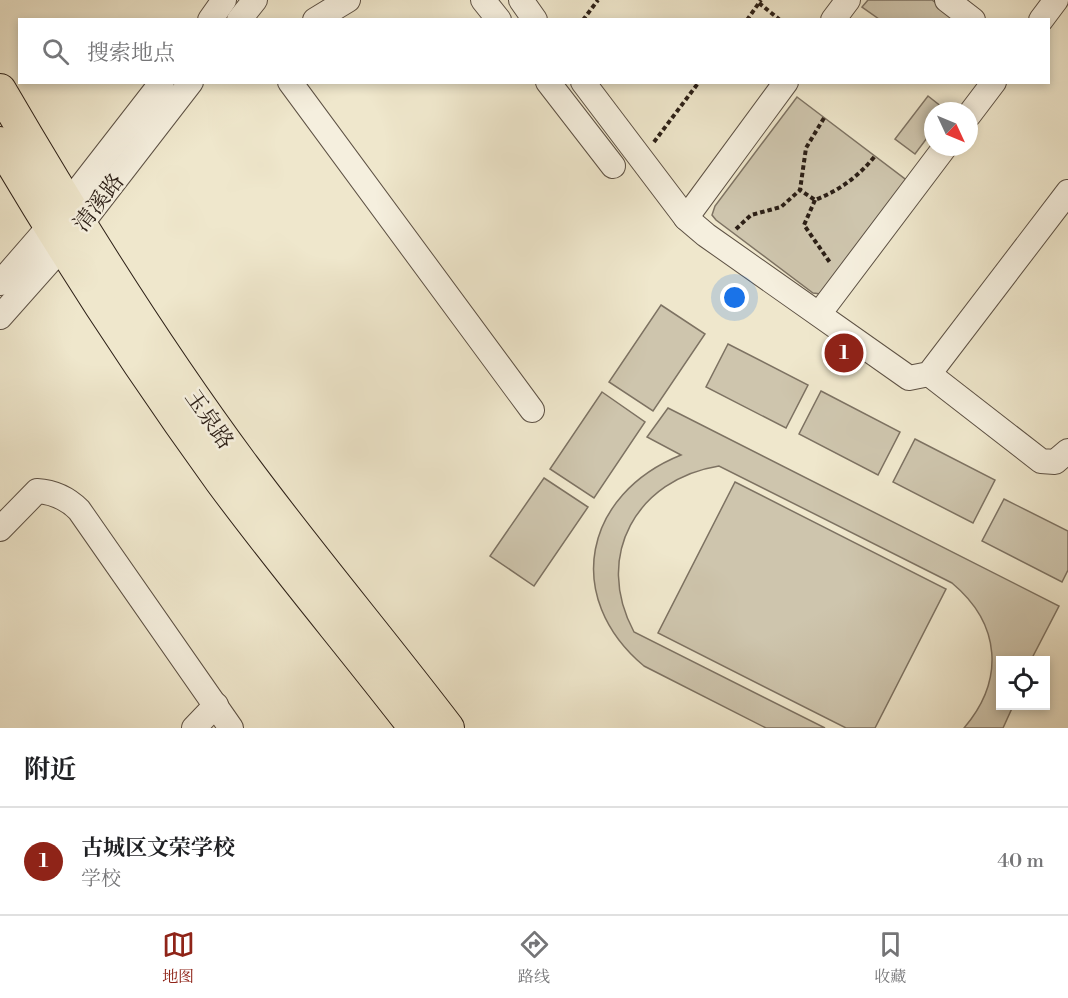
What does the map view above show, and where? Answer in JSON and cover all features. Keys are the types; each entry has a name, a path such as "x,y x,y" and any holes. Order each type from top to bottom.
{"main road":[{"name":"玉泉路","path":"0,90 65,225 157,390 222,482 415,728"},
{"name":"玉泉路","path":"0,143 65,225 244,466 448,728"}],"street":[{"path":"211,18 224,0"},
{"path":"242,18 255,0"},
{"path":"318,18 348,0"},
{"path":"483,0 497,18"},
{"path":"521,0 534,18"},
{"path":"834,18 848,0"},
{"path":"947,0 970,18"},
{"path":"1042,18 1056,0"},
{"name":"清溪路","path":"0,317 161,84"},
{"name":"清溪路","path":"0,283 65,225 189,84"},
{"path":"291,84 532,410"},
{"path":"550,84 614,166"},
{"path":"584,84 686,218 909,378 929,374 1068,192"},
{"path":"686,218 785,84"},
{"path":"978,103 992,84"},
{"path":"819,314 938,156"},
{"path":"929,374 1041,461 1055,462 1068,451"},
{"path":"0,530 37,491 49,492 71,502 79,510 231,728"},
{"path":"194,728 216,705"}],"path":[{"path":"584,18 598,0"},
{"path":"748,18 760,2 778,18"},
{"path":"640,160 697,84"},
{"path":"722,246 751,215 781,207 800,190 806,148 824,118"},
{"path":"846,277 828,262 804,225 815,200 851,181 875,156"},
{"path":"800,190 815,200"}],"shaded area":[{"path":"868,0 932,0 957,18 878,18 862,7"},
{"path":"928,96 936,102 924,102 924,142 915,154 895,139"},
{"path":"797,97 909,182 821,294 813,293 712,215 715,206"},
{"path":"661,305 705,334 653,411 609,382"},
{"path":"728,344 808,385 786,428 706,387"},
{"path":"821,391 900,432 878,475 799,434"},
{"path":"602,392 645,422 594,498 550,469"},
{"path":"668,408 1059,606 1033,656 996,656 996,710 1011,710 1003,728 964,728 977,710 986,691 991,672 992,653 988,634 980,616 968,599 952,583 719,466 690,474 665,487 645,504 630,525 621,550 618,576 623,604 634,632 825,728 766,728 644,666 618,639 602,609 594,579 595,549 605,521 623,495 648,472 681,455 647,437"},
{"path":"915,439 995,480 973,523 893,482"},
{"path":"544,478 588,507 534,586 490,556"},
{"path":"735,482 946,589 875,728 846,728 658,633"},
{"path":"1004,499 1068,531 1068,570 1062,582 982,541"}],"place":[{"name":"古城区文荣学校","path":"844,353"}]}
